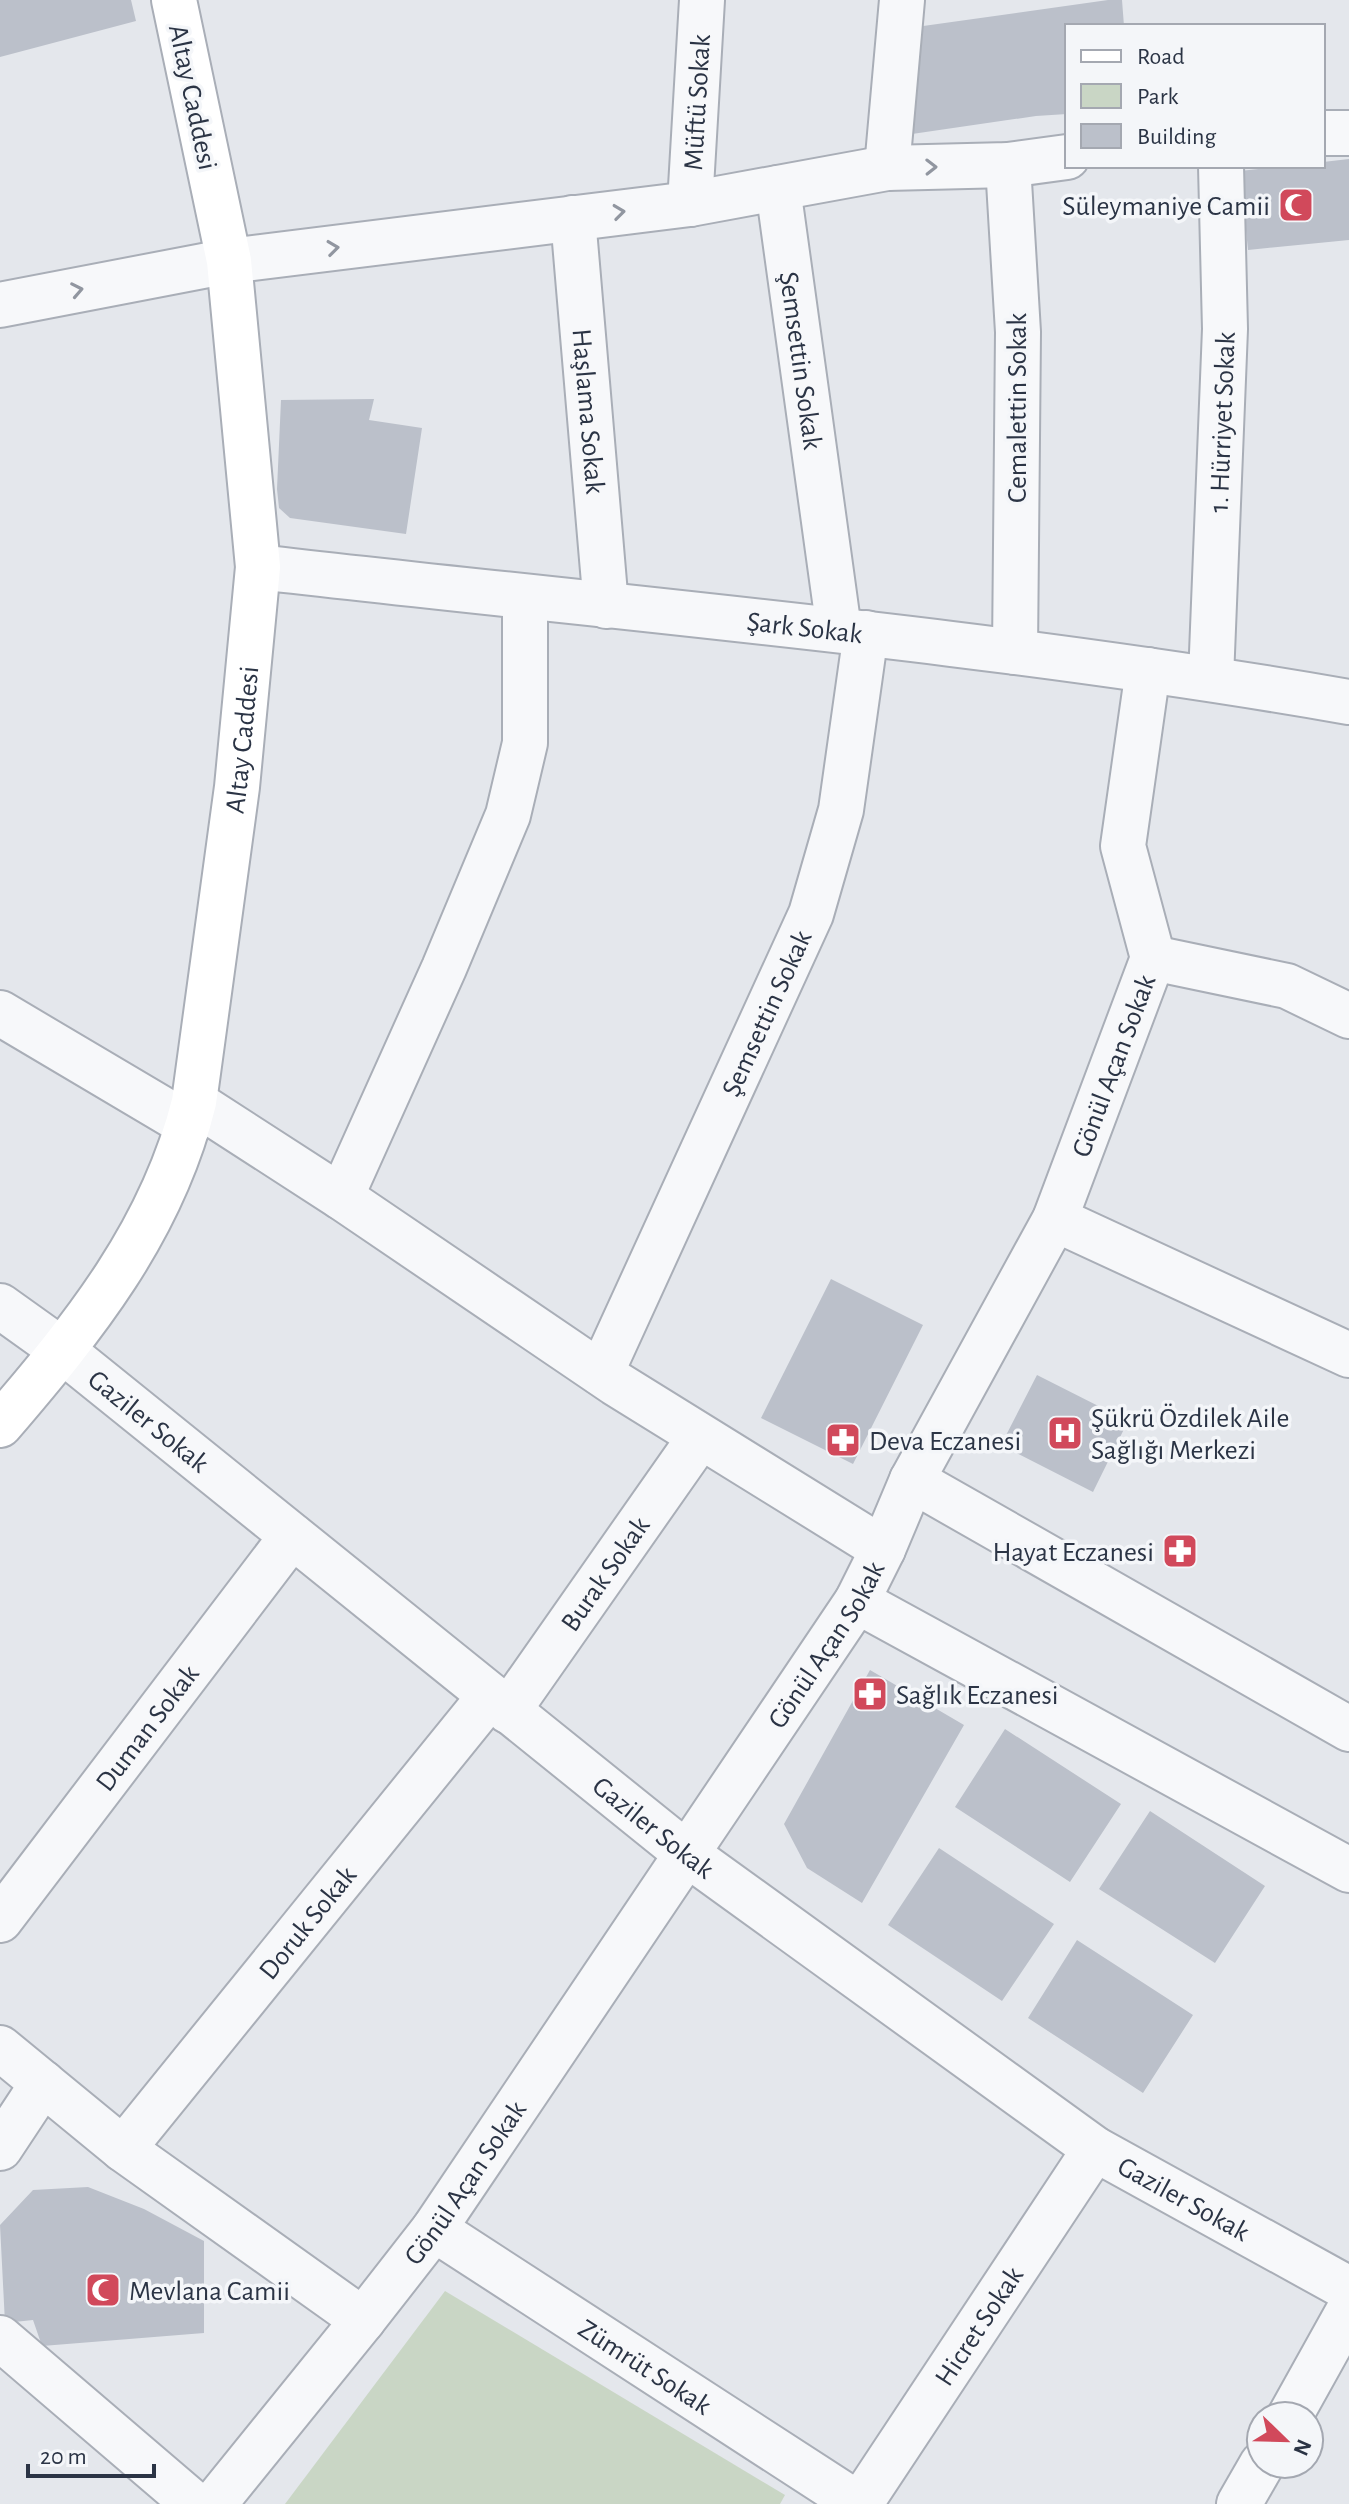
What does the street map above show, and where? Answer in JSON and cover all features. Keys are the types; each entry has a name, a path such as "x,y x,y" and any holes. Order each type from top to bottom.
{"main road":[{"name":"Altay Caddesi","path":"0,1425 63,1351 119,1274 159,1200 192,1114 237,787 258,567 229,261 174,0"}],"street":[{"name":"Müftü Sokak","path":"690,204 702,0"},
{"path":"887,168 902,0"},
{"path":"1325,133 1349,133"},
{"path":"0,305 229,261 690,204 887,168 1008,165 1065,157"},
{"name":"Cemalettin Sokak","path":"1008,165 1018,332 1015,652"},
{"name":"1. Hürriyet Sokak","path":"1211,678 1225,329 1221,168"},
{"name":"Şemsettin Sokak","path":"601,1373 811,914 841,810 852,631 778,188"},
{"name":"Haşlama Sokak","path":"573,218 606,606"},
{"name":"Şark Sokak","path":"258,567 852,631 1211,678 1349,702"},
{"path":"341,1197 444,968 508,815 525,743 525,598"},
{"name":"Gönül Açan Sokak","path":"214,2504 434,2229 857,1601 912,1480 1055,1219 1153,958 1123,846 1148,670"},
{"path":"1153,958 1287,986 1349,1016"},
{"path":"0,1013 341,1197 601,1373 883,1549"},
{"path":"1055,1219 1349,1355"},
{"name":"Gaziler Sokak","path":"0,1306 63,1351 687,1854 1095,2149 1349,2289"},
{"name":"Burak Sokak","path":"499,1704 700,1437"},
{"path":"912,1480 1349,1729"},
{"name":"Duman Sokak","path":"0,1920 292,1536"},
{"path":"857,1601 1346,1861"},
{"name":"Doruk Sokak","path":"123,2149 499,1704"},
{"path":"0,2048 123,2149 363,2320"},
{"path":"0,2148 43,2083"},
{"name":"Hicret Sokak","path":"859,2504 1095,2149"},
{"name":"Zümrüt Sokak","path":"434,2229 859,2504"},
{"path":"1299,2400 1349,2310"},
{"path":"0,2338 194,2504"},
{"path":"1239,2504 1253,2480"}],"green space":[{"path":"445,2291 785,2495 780,2504 285,2504"}],"building":[{"path":"0,0 131,0 136,21 0,57"},
{"path":"1108,0 1122,0 1124,24 1065,24 1065,114 912,134 916,27"},
{"name":"Süleymaniye Camii","path":"1349,159 1349,240 1248,250 1240,171 1325,168 1325,162"},
{"path":"374,399 369,420 422,428 406,534 290,518 279,508 277,489 281,400"},
{"path":"831,1279 923,1325 853,1464 761,1418"},
{"name":"Şükrü Özdilek Aile Sağlığı Merkezi","path":"1037,1375 1128,1421 1093,1492 1001,1445"},
{"path":"870,1670 964,1725 862,1903 807,1868 784,1824"},
{"path":"1005,1729 1121,1804 1070,1882 955,1807"},
{"path":"1150,1811 1265,1886 1215,1963 1099,1889"},
{"path":"939,1848 1054,1924 1002,2001 888,1925"},
{"path":"1077,1940 1193,2015 1143,2093 1028,2018"},
{"name":"Mevlana Camii","path":"88,2187 144,2209 204,2241 204,2333 42,2346 33,2320 5,2323 0,2225 33,2190"}],"place":[{"name":"Süleymaniye Camii","path":"1296,205"},
{"name":"Şükrü Özdilek Aile Sağlığı Merkezi","path":"1065,1433"},
{"name":"Deva Eczanesi","path":"843,1440"},
{"name":"Hayat Eczanesi","path":"1180,1551"},
{"name":"Sağlık Eczanesi","path":"870,1694"},
{"name":"Mevlana Camii","path":"103,2290"}]}
